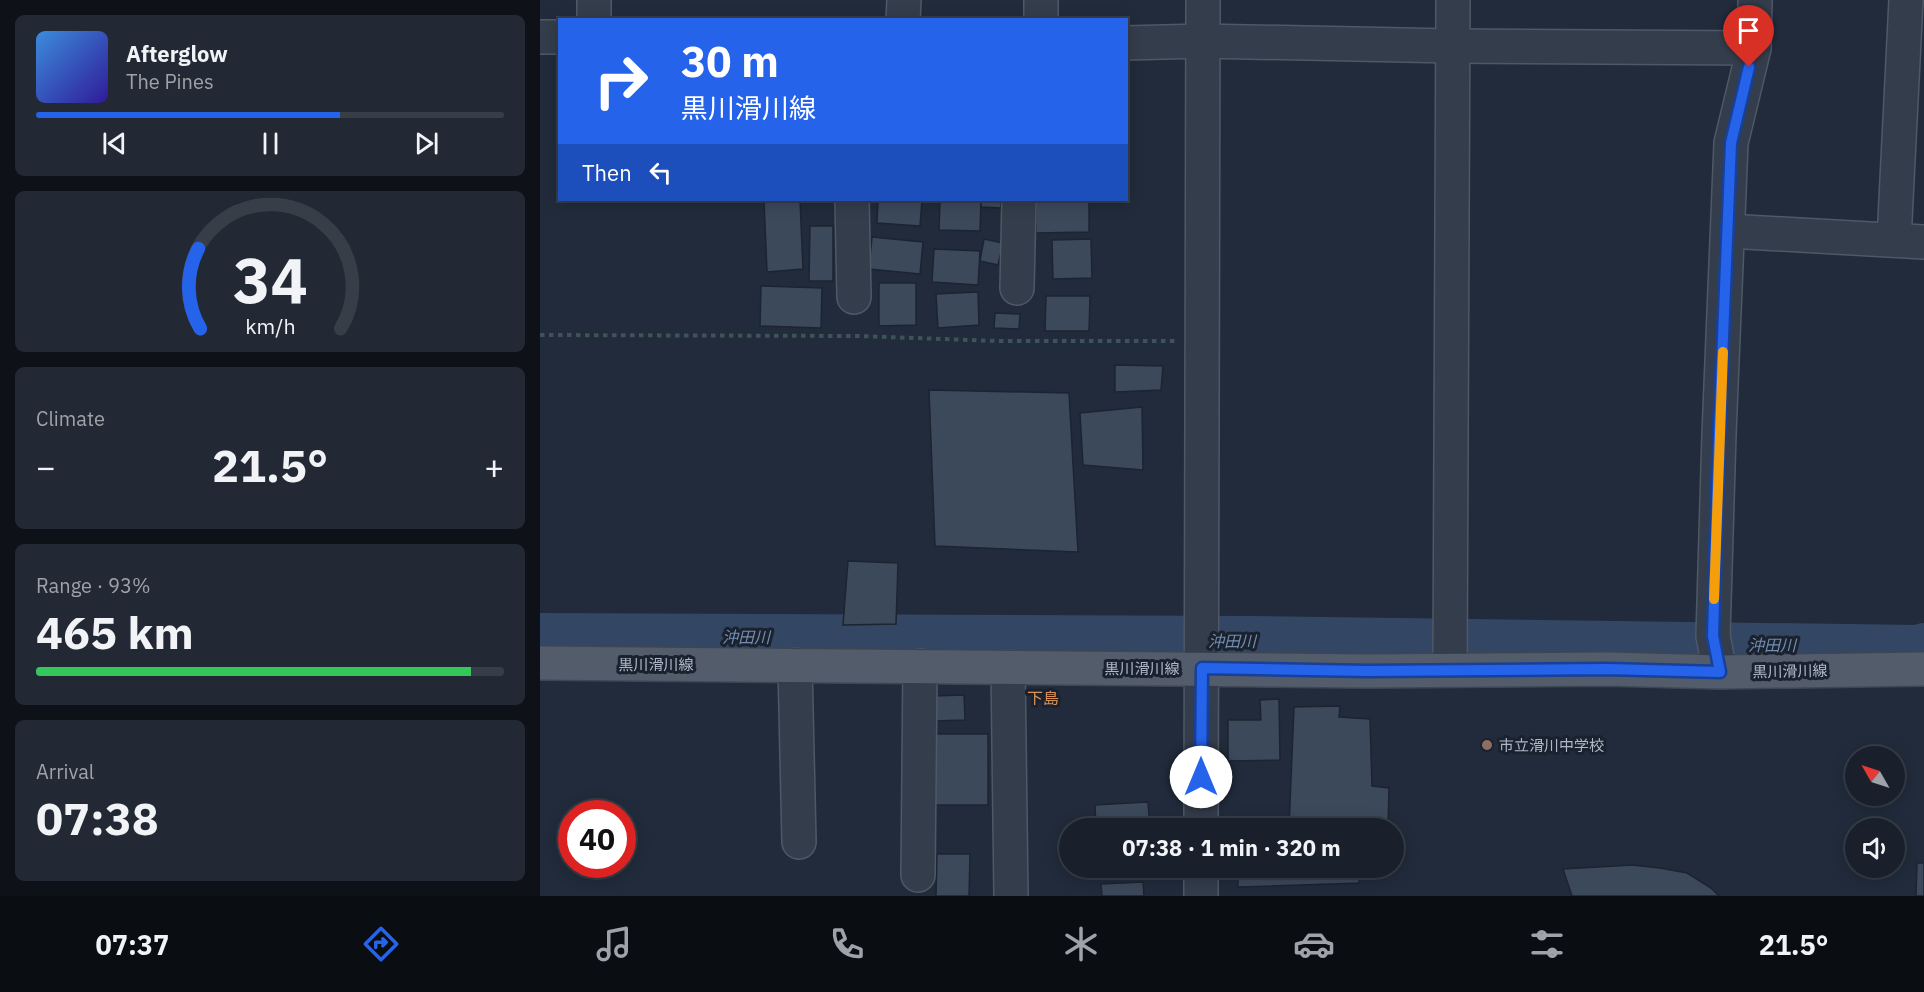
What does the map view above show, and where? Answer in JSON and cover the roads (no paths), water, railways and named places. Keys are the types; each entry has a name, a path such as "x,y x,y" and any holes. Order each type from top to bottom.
{"main road":[{"name":"黒川滑川線","path":"540,663 1450,670 1607,669 1720,672 1924,669"}],"street":[{"path":"594,0 594,18"},
{"path":"903,18 904,0"},
{"path":"1041,0 1041,18"},
{"path":"1201,818 1203,0"},
{"path":"1450,670 1453,0"},
{"path":"1720,672 1713,636 1731,143 1754,48 1755,0"},
{"path":"1728,231 1909,241 1906,0"},
{"path":"540,37 558,37"},
{"path":"1128,43 1202,41 1452,46 1754,48"},
{"path":"852,201 854,297"},
{"path":"1017,288 1019,201"},
{"path":"795,665 799,842"},
{"path":"918,875 920,666"},
{"path":"1008,667 1011,896"},
{"path":"1201,878 1201,896"}],"waterway":[{"name":"沖田川","path":"540,636 1250,639 1918,648 1924,646"}],"place":[{"name":"市立滑川中学校","path":"1487,745"}],"district":[{"name":"下島","path":"1043,698"}]}
